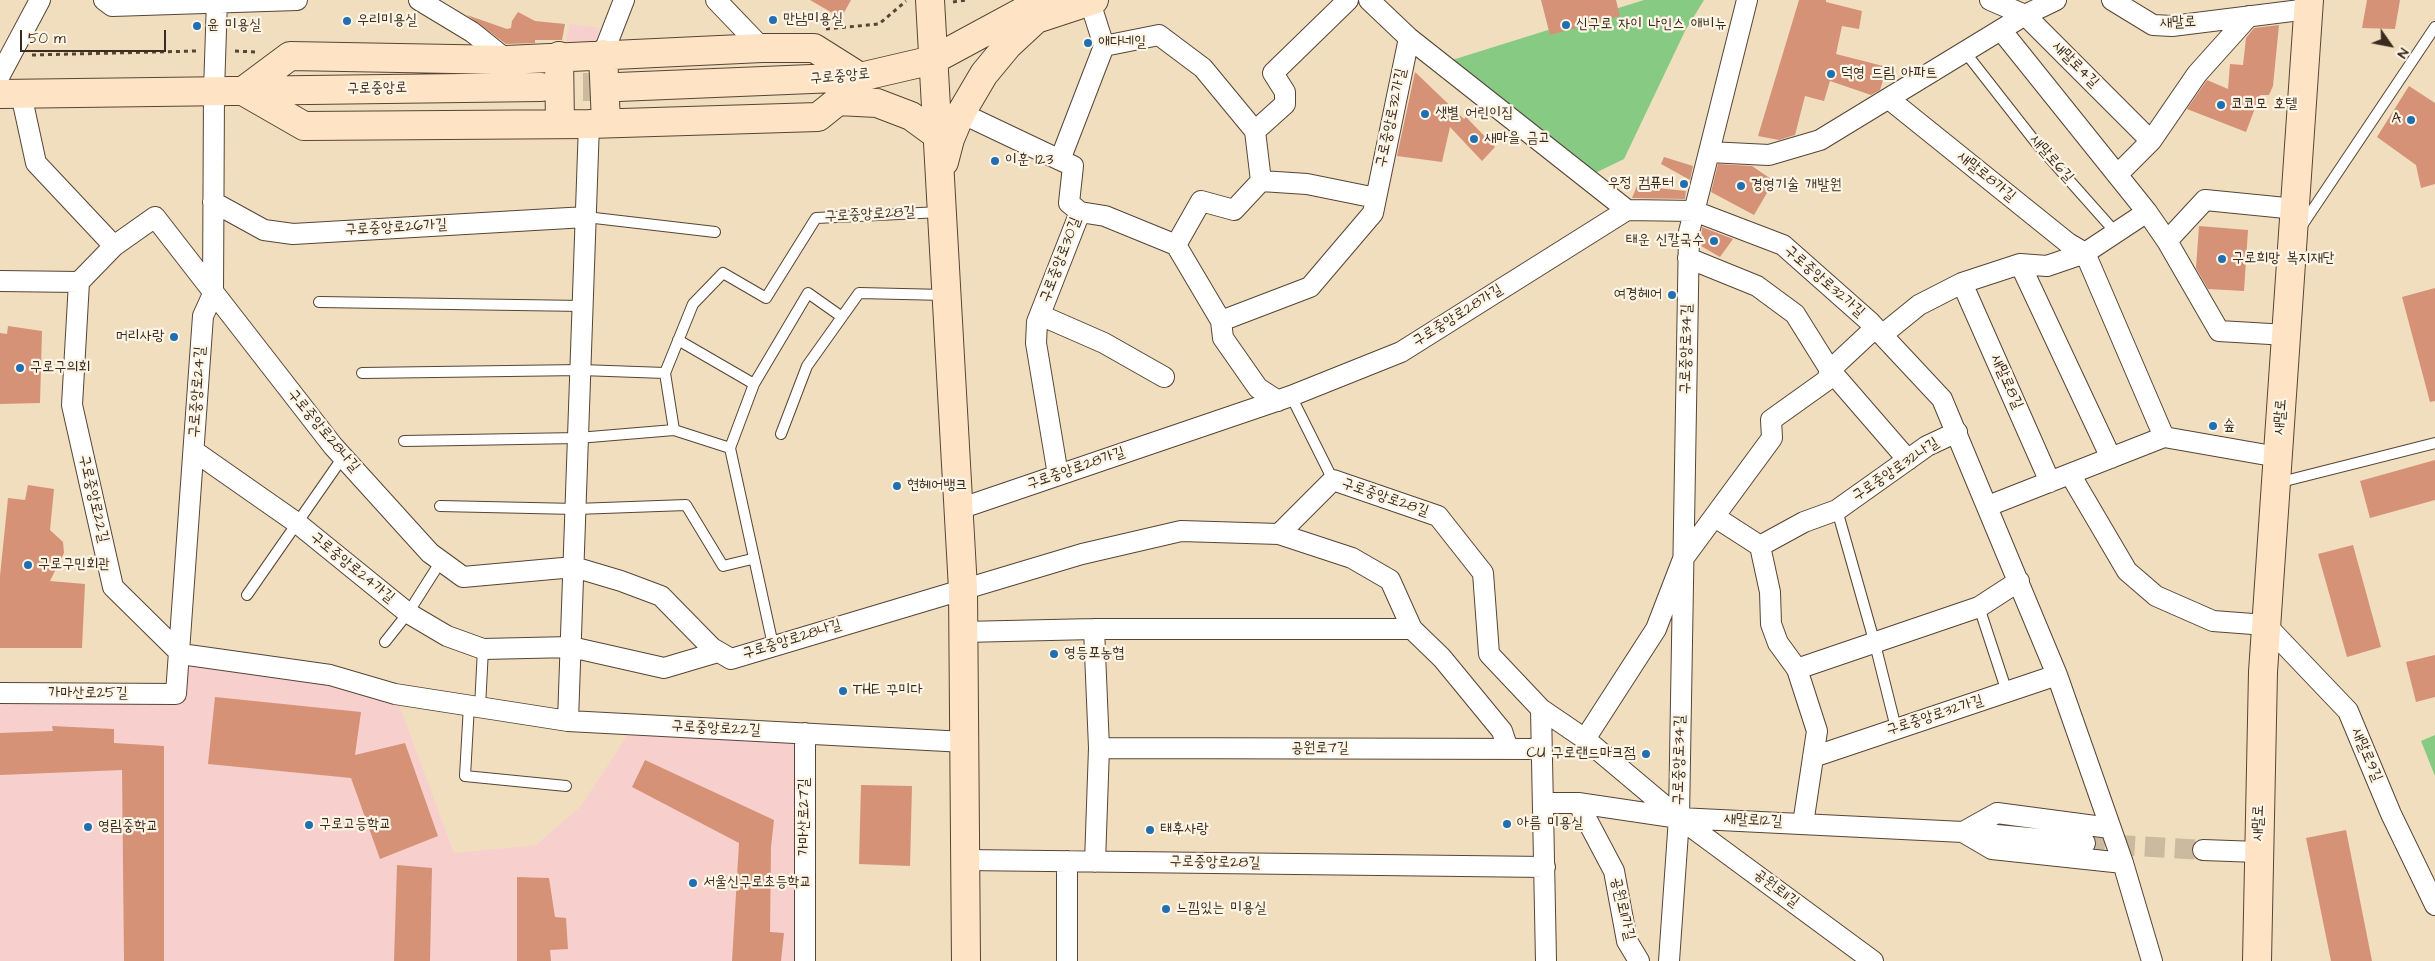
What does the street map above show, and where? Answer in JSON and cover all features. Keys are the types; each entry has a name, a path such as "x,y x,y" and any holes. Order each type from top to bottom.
{"street":[{"path":"0,75 40,0"},
{"path":"104,0 112,6 217,1 297,0"},
{"path":"419,0 472,32 506,60"},
{"path":"568,720 586,217 603,54 624,0"},
{"path":"716,0 762,48"},
{"path":"930,0 963,590 966,961"},
{"path":"981,35 1012,0"},
{"path":"1254,132 1285,104 1284,92 1273,73 1348,0"},
{"path":"1369,0 1409,38 1627,210"},
{"name":"구로중앙로34길","path":"1669,961 1679,818 1689,232 1747,0"},
{"name":"새말로4길","path":"1990,0 2026,15 2152,141"},
{"path":"1709,152 1769,155 1820,140 2026,15 2056,0"},
{"name":"새말로","path":"2112,0 2153,24 2172,26 2250,16 2308,4 2296,209 2266,625 2258,852 2257,961"},
{"path":"214,91 217,1"},
{"path":"961,113 1060,160 1104,46 1092,1 1040,10 981,35"},
{"path":"940,175 950,139 961,113 984,74 1040,10"},
{"path":"2117,175 2152,141 2197,74 2250,16"},
{"path":"2001,30 2147,212 2167,241 2219,331 2287,335"},
{"name":"구로중앙로","path":"618,87 860,78 933,60 981,35"},
{"path":"1104,46 1159,35 1203,68 1254,132 1261,181"},
{"name":"구로중앙로32가길","path":"1221,321 1310,287 1372,213 1409,38"},
{"path":"762,48 814,48 860,78 838,101 818,117 597,124 304,126 243,91 290,56 506,60 559,56 762,48"},
{"path":"559,56 560,124"},
{"name":"구로중앙로","path":"10,94 541,87"},
{"name":"구로중앙로24길","path":"176,694 181,654 203,316 213,294 214,91"},
{"path":"10,94 36,163 114,246"},
{"name":"새말로8가길","path":"1888,99 2068,243 2085,253"},
{"path":"838,101 877,103 912,116 938,135"},
{"name":"구로중앙로30길","path":"1058,475 1036,343 1037,322 1080,212 1069,203 1073,166 1060,160"},
{"path":"1261,181 1306,184 1376,198"},
{"path":"1176,245 1201,201 1234,210 1261,181"},
{"path":"2167,241 2205,200 2296,209"},
{"name":"구로중앙로26가길","path":"213,202 264,230 293,234 586,217"},
{"name":"구로중앙로32가길","path":"1627,210 1694,212 1783,245 1879,332 1942,399 1988,506 2056,675 2122,863 2152,961"},
{"name":"구로중앙로28가길","path":"958,509 1285,399 1401,352 1627,210"},
{"path":"1080,212 1105,216 1176,245 1221,321 1223,338 1258,388 1285,399"},
{"path":"1879,332 1919,306 1962,283 2020,264 2047,266 2085,253 2117,234 2147,212"},
{"path":"0,281 79,282 114,246 155,217 213,294"},
{"path":"2085,253 2164,437"},
{"path":"1688,258 1757,286 1795,314 1830,370 1908,460"},
{"path":"2020,264 2111,458"},
{"name":"구로중앙로22길","path":"79,282 72,405 113,587 181,654 330,674 395,694 568,720 964,742"},
{"name":"새말로8길","path":"1962,283 2050,482"},
{"name":"구로중앙로28나길","path":"213,294 342,457 430,553 463,577 574,567 621,581 661,596 712,648 731,659 963,590"},
{"name":"구로중앙로30길","path":"1040,315 1104,343 1164,377"},
{"name":"구로중앙로34길","path":"1585,739 1656,629 1683,560 1772,438 1771,420 1827,380 1830,370 1879,332"},
{"name":"구로중앙로32나길","path":"1760,546 1804,522 1836,510 1927,446 1957,432"},
{"path":"1988,506 2164,437 2277,470"},
{"name":"구로중앙로24가길","path":"194,451 297,522 408,613 447,636 484,649 571,648"},
{"path":"2070,474 2127,571 2156,596 2213,621 2266,625"},
{"name":"구로중앙로28길","path":"1279,534 1333,480 1438,516 1483,573 1489,654 1541,709 1585,739 1679,818"},
{"path":"1716,517 1760,546 1770,592 1772,624 1778,643 1797,669 1817,731 1803,824"},
{"path":"963,590 1082,554 1181,531 1279,534 1352,558 1390,580 1412,629 1442,658 1502,730 1508,749"},
{"path":"1797,669 1979,607 2018,581"},
{"name":"새말로9길","path":"2266,625 2348,711 2391,814 2435,906"},
{"path":"964,632 1412,629"},
{"path":"1094,630 1099,748 1095,862"},
{"path":"571,648 664,668 718,652"},
{"name":"구로중앙로32가길","path":"1813,756 2056,675"},
{"name":"가마산로25길","path":"0,694 176,694"},
{"path":"1541,709 1546,961"},
{"name":"가마산로27길","path":"805,733 806,961"},
{"name":"공원로7길","path":"1099,748 1542,749"},
{"name":"새말로12길","path":"1544,802 1578,803 1679,818 1963,832 2085,843"},
{"name":"공원로11가길","path":"1578,803 1614,871 1627,941 1639,961"},
{"path":"1963,832 1997,813 2110,828"},
{"name":"공원로11길","path":"1679,818 1873,961"},
{"name":"새말로12길","path":"1963,832 1992,849 2122,863"},
{"path":"2203,850 2258,852"},
{"name":"구로중앙로28길","path":"965,860 1545,867"},
{"path":"1068,861 1068,961"}],"lane":[{"path":"2294,238 2435,27"},
{"name":"새말로6길","path":"1965,52 2037,144 2117,234"},
{"name":"구로중앙로28길","path":"664,373 693,304 723,273 766,298 816,218 941,212"},
{"name":"구로중앙로26가길","path":"586,217 715,232"},
{"path":"773,645 752,559 730,448 754,384 808,293 842,317"},
{"path":"781,434 807,366 858,293 946,295"},
{"path":"319,302 583,306"},
{"path":"678,340 754,384"},
{"path":"362,372 580,370 664,373 674,430"},
{"path":"1285,399 1333,480"},
{"path":"404,441 578,438 674,430 730,448"},
{"path":"2277,470 2435,443"},
{"name":"구로중앙로24가길","path":"247,595 342,457"},
{"path":"440,506 576,509 686,504 723,566 752,559"},
{"name":"구로중앙로32나길","path":"1836,510 1875,644 1896,728"},
{"path":"408,613 441,561"},
{"path":"1979,607 2007,692"},
{"name":"구로중앙로24가길","path":"385,642 408,613"},
{"path":"484,649 465,776 566,786"}],"shaded area":[{"path":"570,24 599,28 595,44 564,49"},
{"path":"181,654 395,694 454,853 536,845 581,806 635,724 805,733 805,961 0,961 0,693 176,694"}],"green space":[{"path":"1644,0 1704,0 1685,31 1624,159 1593,174 1449,61"},
{"path":"2435,735 2435,776 2421,741"}],"building":[{"path":"810,0 851,0 841,18"},
{"name":"신구로 자이 나인스 애비뉴","path":"1541,0 1616,0 1620,16 1550,35"},
{"name":"덕영 드림 아파트","path":"1799,0 1826,0 1826,2 1862,11 1859,29 1842,26 1836,54 1887,67 1880,90 1871,95 1830,81 1824,101 1805,96 1795,135 1779,140 1758,136"},
{"path":"2367,0 2400,0 2395,29 2362,28"},
{"path":"518,12 535,21 565,24 562,40 535,40 535,43 506,44 467,15 507,29 511,28 512,21"},
{"path":"2279,25 2273,86 2269,95 2260,95 2246,132 2187,109 2207,80 2228,89 2230,64 2243,65 2246,38 2254,28"},
{"name":"샛별 어린이집","path":"1415,72 1464,119 1466,117 1495,147 1482,161 1450,127 1442,162 1397,156"},
{"name":"A","path":"2409,86 2435,103 2435,184 2421,188 2416,165 2377,137"},
{"path":"1664,157 1693,166 1690,180 1661,164"},
{"name":"경영기술 개발원","path":"1718,164 1752,166 1774,181 1754,215 1711,192"},
{"path":"1637,186 1686,191 1685,199 1632,198"},
{"name":"구로희망 복지재단","path":"2199,226 2248,230 2244,291 2208,289 2196,268"},
{"name":"태운 신칼국수","path":"1702,227 1733,239 1720,257 1701,246"},
{"path":"2435,288 2435,401 2430,402 2402,297"},
{"name":"구로구의회","path":"8,326 42,331 40,403 0,404 0,333 7,334"},
{"path":"2435,460 2435,500 2370,518 2360,481"},
{"name":"구로구민회관","path":"28,485 54,489 50,530 63,542 64,553 50,581 85,584 82,648 0,648 0,576 8,498 25,500"},
{"path":"2353,545 2381,647 2347,657 2318,554"},
{"path":"2435,655 2435,697 2416,702 2406,662"},
{"path":"215,697 361,712 355,755 405,743 438,836 380,859 351,778 208,764"},
{"path":"52,726 114,729 114,743 164,746 164,961 124,961 122,770 0,775 0,733 53,731"},
{"path":"645,760 774,820 771,847 770,932 784,933 781,961 732,961 739,843 632,787"},
{"path":"861,785 912,786 910,866 859,864"},
{"path":"2346,830 2372,961 2331,961 2306,838"},
{"path":"397,865 432,868 430,961 394,961"},
{"path":"517,877 549,878 555,917 566,918 568,949 550,950 551,961 517,961"}],"tunnel":[{"path":"541,87 618,87"},
{"path":"2085,843 2203,850"}],"place":[{"name":"만남미용실","path":"773,20"},
{"name":"우리미용실","path":"347,21"},
{"name":"신구로 자이 나인스 애비뉴","path":"1566,25"},
{"name":"윤 미용실","path":"197,26"},
{"name":"애다네일","path":"1088,43"},
{"name":"덕영 드림 아파트","path":"1831,74"},
{"name":"코코모 호텔","path":"2221,105"},
{"name":"샛별 어린이집","path":"1425,114"},
{"name":"A","path":"2411,120"},
{"name":"새마을 금고","path":"1474,139"},
{"name":"이훈 123","path":"995,161"},
{"name":"우정 컴퓨터","path":"1684,184"},
{"name":"경영기술 개발원","path":"1741,186"},
{"name":"태운 신칼국수","path":"1714,241"},
{"name":"구로희망 복지재단","path":"2222,259"},
{"name":"여경헤어","path":"1672,295"},
{"name":"머리사랑","path":"174,337"},
{"name":"구로구의회","path":"20,368"},
{"name":"숲","path":"2213,426"},
{"name":"현헤어뱅크","path":"897,486"},
{"name":"구로구민회관","path":"28,565"},
{"name":"영등포농협","path":"1054,654"},
{"name":"THE 꾸미다","path":"843,691"},
{"name":"CU 구로랜드마크점","path":"1646,754"},
{"name":"아름 미용실","path":"1507,824"},
{"name":"구로고등학교","path":"309,825"},
{"name":"영림중학교","path":"88,827"},
{"name":"태후사랑","path":"1150,830"},
{"name":"서울신구로초등학교","path":"693,883"},
{"name":"느낌있는 미용실","path":"1166,909"}]}
